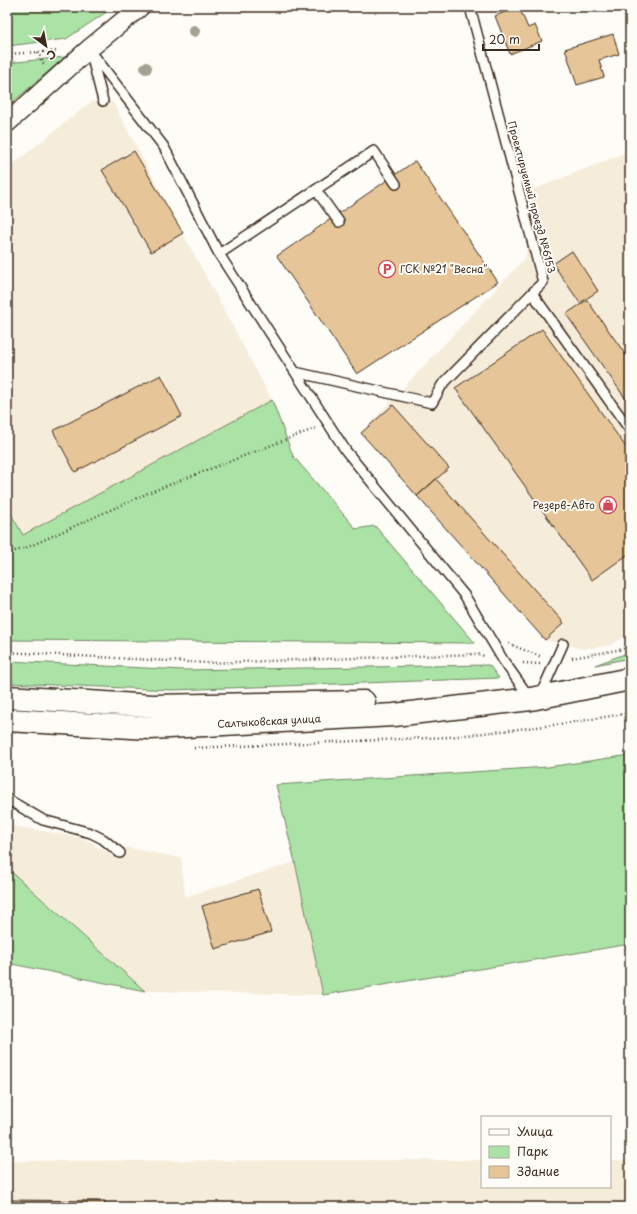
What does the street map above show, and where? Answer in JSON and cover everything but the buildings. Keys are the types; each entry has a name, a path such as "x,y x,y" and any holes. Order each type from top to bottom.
{"main road":[{"name":"Салтыковская улица","path":"7,720 150,728 394,715 535,698 630,679"},
{"name":"Салтыковская улица","path":"7,697 153,706 535,698"}],"street":[{"path":"7,123 89,49 140,7"}],"lane":[{"name":"Проектируемый проезд №6153","path":"295,372 432,403 442,385 543,282 470,7"},
{"path":"89,49 103,101"},
{"path":"89,49 164,147 219,254 346,451 465,596 503,660 535,698 563,644"},
{"path":"219,254 374,151 396,184"},
{"path":"316,190 339,222"},
{"path":"532,293 630,430"},
{"path":"7,799 43,820 91,833 103,839 120,853"}],"path":[{"path":"7,54 59,51"},
{"path":"7,553 26,548 148,493 328,424"},
{"path":"488,635 539,656"},
{"path":"7,652 206,662 478,654 503,660"}],"shaded area":[{"path":"112,101 272,400 23,536 7,507 7,169 91,102"},
{"path":"630,151 630,633 611,645 584,649 545,640 361,433 526,257 532,190"},
{"path":"7,825 83,838 117,858 124,847 181,858 185,897 295,862 323,995 145,991 7,868"},
{"path":"481,1160 481,1188 611,1188 611,1160 630,1160 630,1207 7,1207 7,1161"}],"green space":[{"path":"7,7 114,7 66,39 7,46"},
{"path":"65,57 7,107 7,63"},
{"path":"272,400 293,456 356,529 375,526 475,643 7,640 7,507 23,535"},
{"path":"630,652 630,658 595,665"},
{"path":"7,661 184,670 489,665 499,678 173,690 7,683"},
{"path":"630,755 630,944 323,995 295,862 276,785 548,767"},
{"path":"7,868 145,991 7,963"}],"place":[{"name":"ГСК №21 \"Весна\"","path":"387,269"},
{"name":"Резерв-Авто","path":"608,505"}]}
